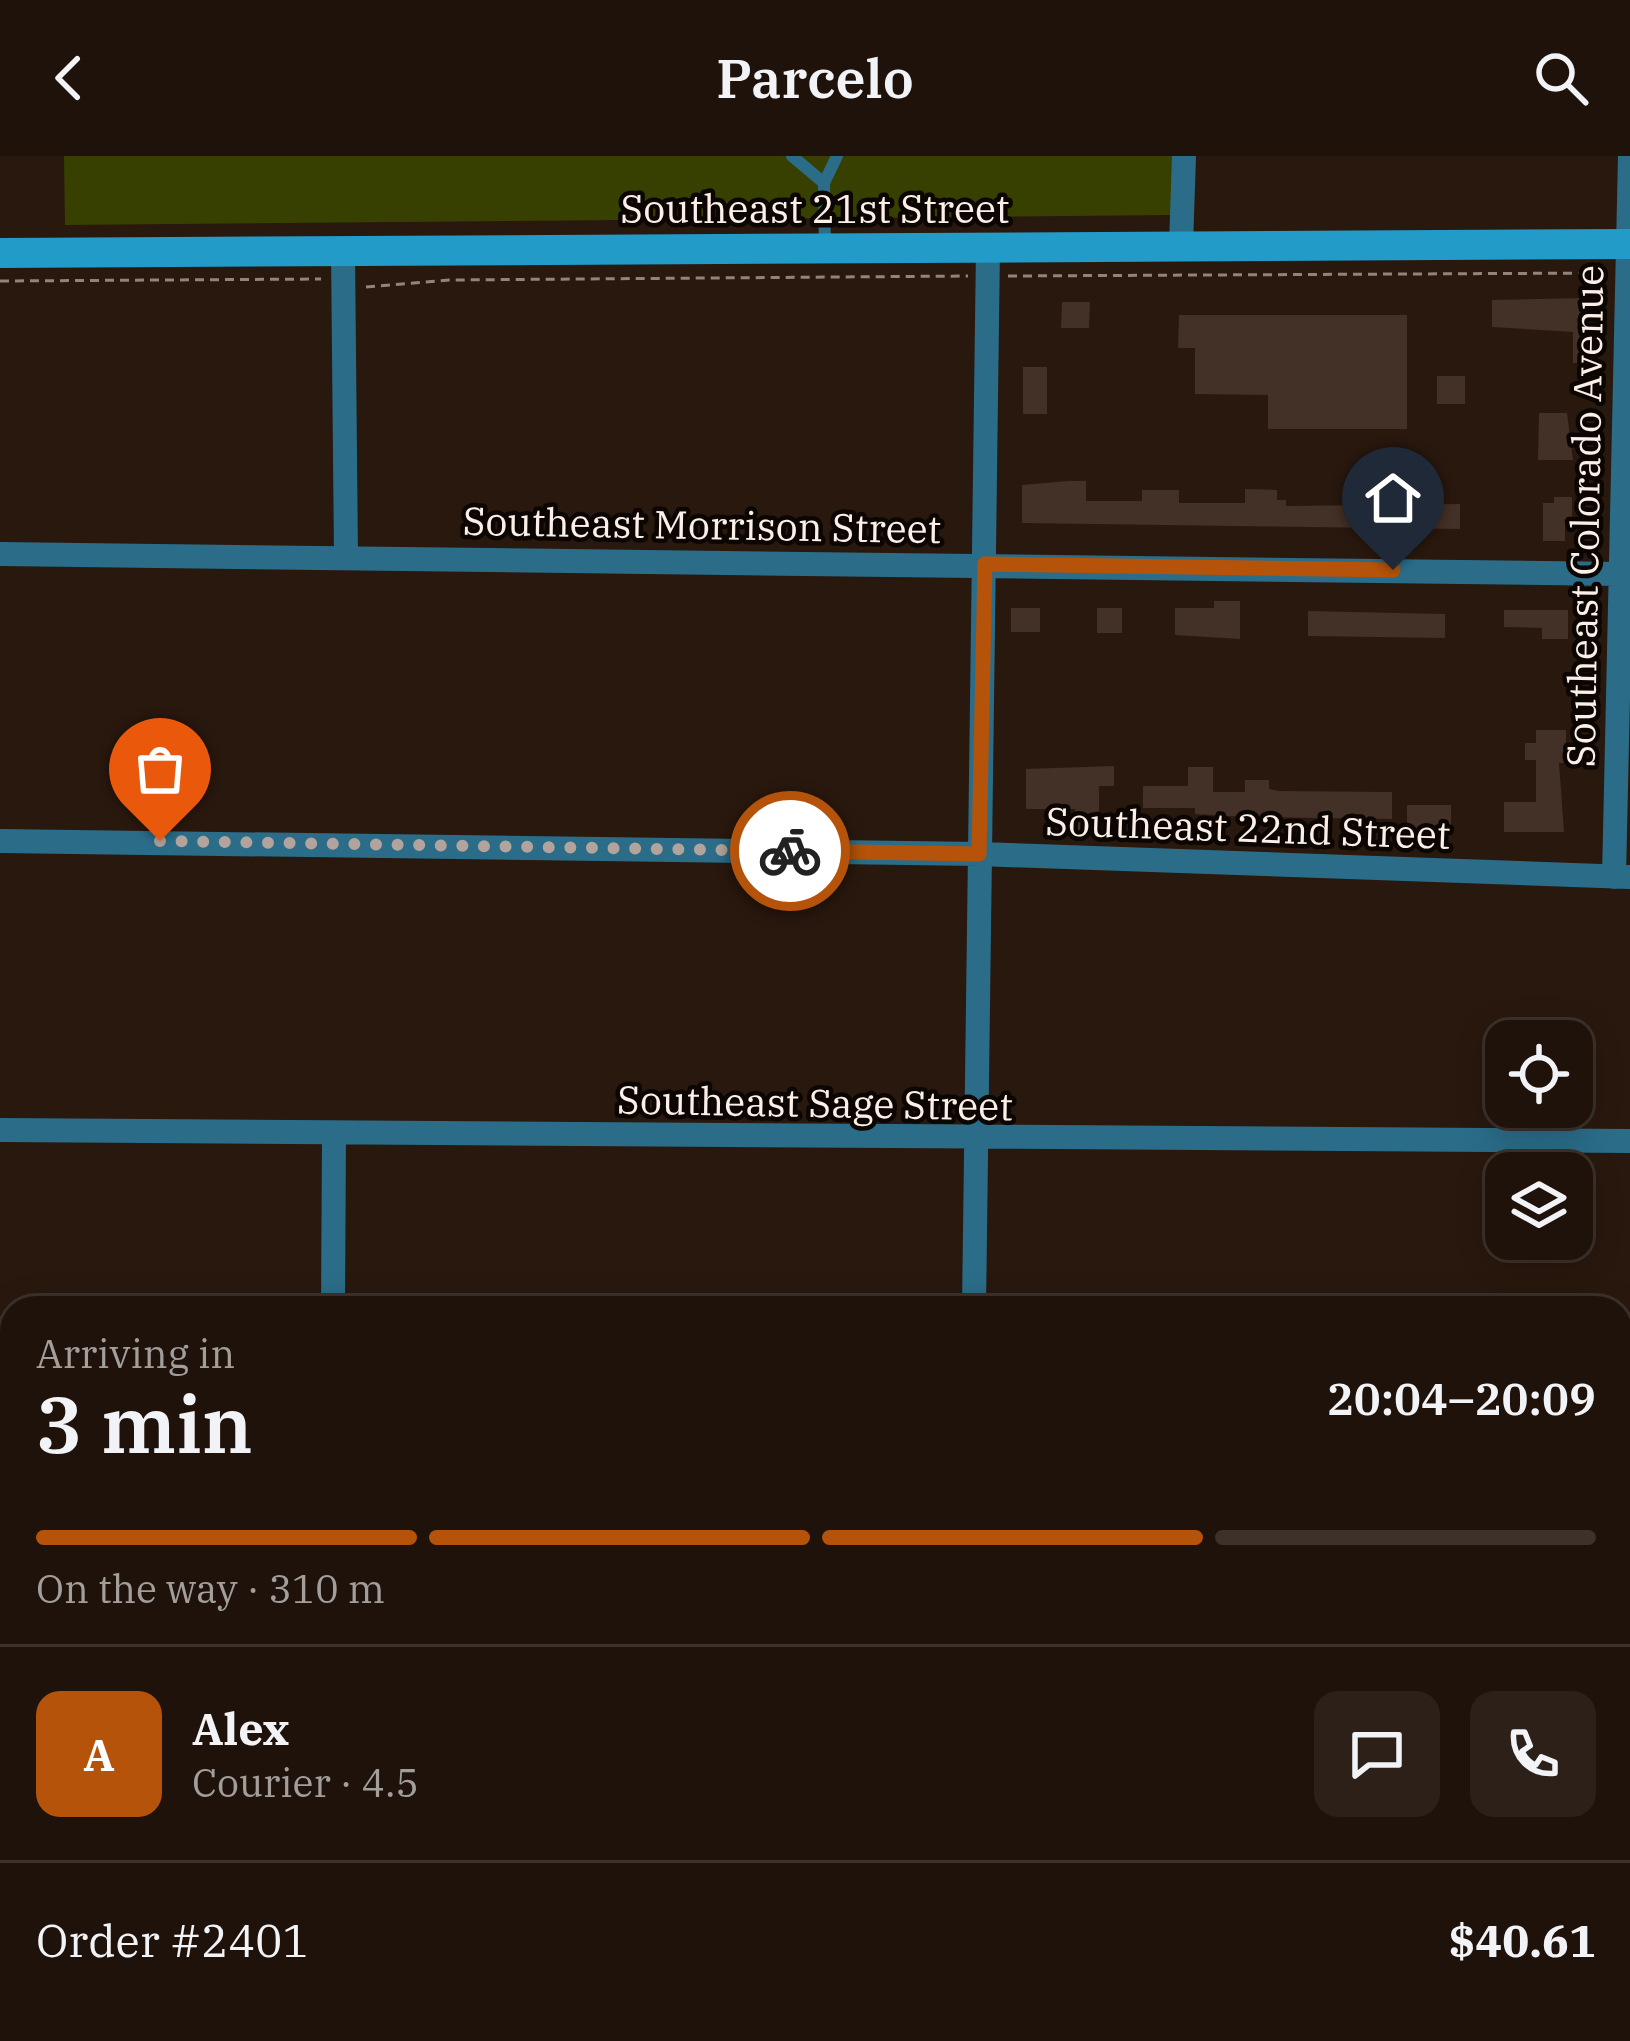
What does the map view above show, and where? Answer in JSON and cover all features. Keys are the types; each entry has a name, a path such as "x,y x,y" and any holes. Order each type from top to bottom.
{"main road":[{"name":"Southeast 21st Street","path":"0,253 825,248 988,261 1181,246 1628,254"}],"street":[{"path":"1181,246 1184,156"},
{"name":"Southeast Colorado Avenue","path":"1622,877 1619,574 1630,156"},
{"path":"343,250 346,557"},
{"path":"974,1296 988,261"},
{"name":"Southeast Morrison Street","path":"0,554 1619,574"},
{"name":"Southeast 22nd Street","path":"0,841 979,854 1622,877"},
{"name":"Southeast Sage Street","path":"0,1130 974,1141 1630,1142"},
{"path":"333,1296 334,1134"}],"lane":[{"path":"792,156 824,183"},
{"path":"825,248 824,183 837,156"}],"path":[{"path":"0,281 343,283 364,287 988,261 1628,254"}],"green space":[{"path":"64,156 1174,156 1173,215 65,225"}],"building":[{"path":"1588,298 1593,363 1573,363 1573,332 1492,327 1492,300"},
{"path":"1062,302 1090,302 1089,328 1061,328"},
{"path":"1179,315 1407,315 1407,429 1268,429 1268,395 1195,394 1195,348 1178,348"},
{"path":"1023,367 1047,367 1047,414 1023,414"},
{"path":"1437,376 1465,376 1465,404 1437,404"},
{"path":"1539,413 1567,413 1573,460 1538,460"},
{"path":"1086,481 1086,501 1142,501 1142,490 1179,490 1179,503 1245,503 1245,489 1277,490 1277,500 1286,500 1286,506 1460,504 1460,529 1022,523 1022,485"},
{"path":"1554,497 1572,497 1572,526 1565,526 1565,541 1543,541 1543,503 1554,503"},
{"path":"1214,601 1240,601 1240,639 1175,635 1175,608 1214,608"},
{"path":"1011,608 1040,608 1040,632 1011,632"},
{"path":"1097,608 1122,608 1122,633 1097,633"},
{"path":"1504,610 1568,610 1568,639 1542,639 1542,628 1504,627"},
{"path":"1308,611 1445,614 1445,638 1308,636"},
{"path":"1536,730 1566,730 1566,763 1559,763 1564,832 1504,832 1504,802 1536,802 1536,760 1525,760 1525,743 1536,743"},
{"path":"1114,766 1114,786 1099,786 1099,830 1075,830 1075,809 1026,809 1026,769"},
{"path":"1188,767 1213,767 1213,792 1245,792 1245,780 1269,780 1269,789 1279,791 1392,792 1392,819 1245,817 1195,814 1195,808 1143,808 1143,786 1188,786"},
{"path":"1407,805 1451,805 1451,830 1407,830"}],"way so far":[{"path":"160,841 790,851"}],"route":[{"path":"790,851 979,854 985,564 1393,570"}]}
